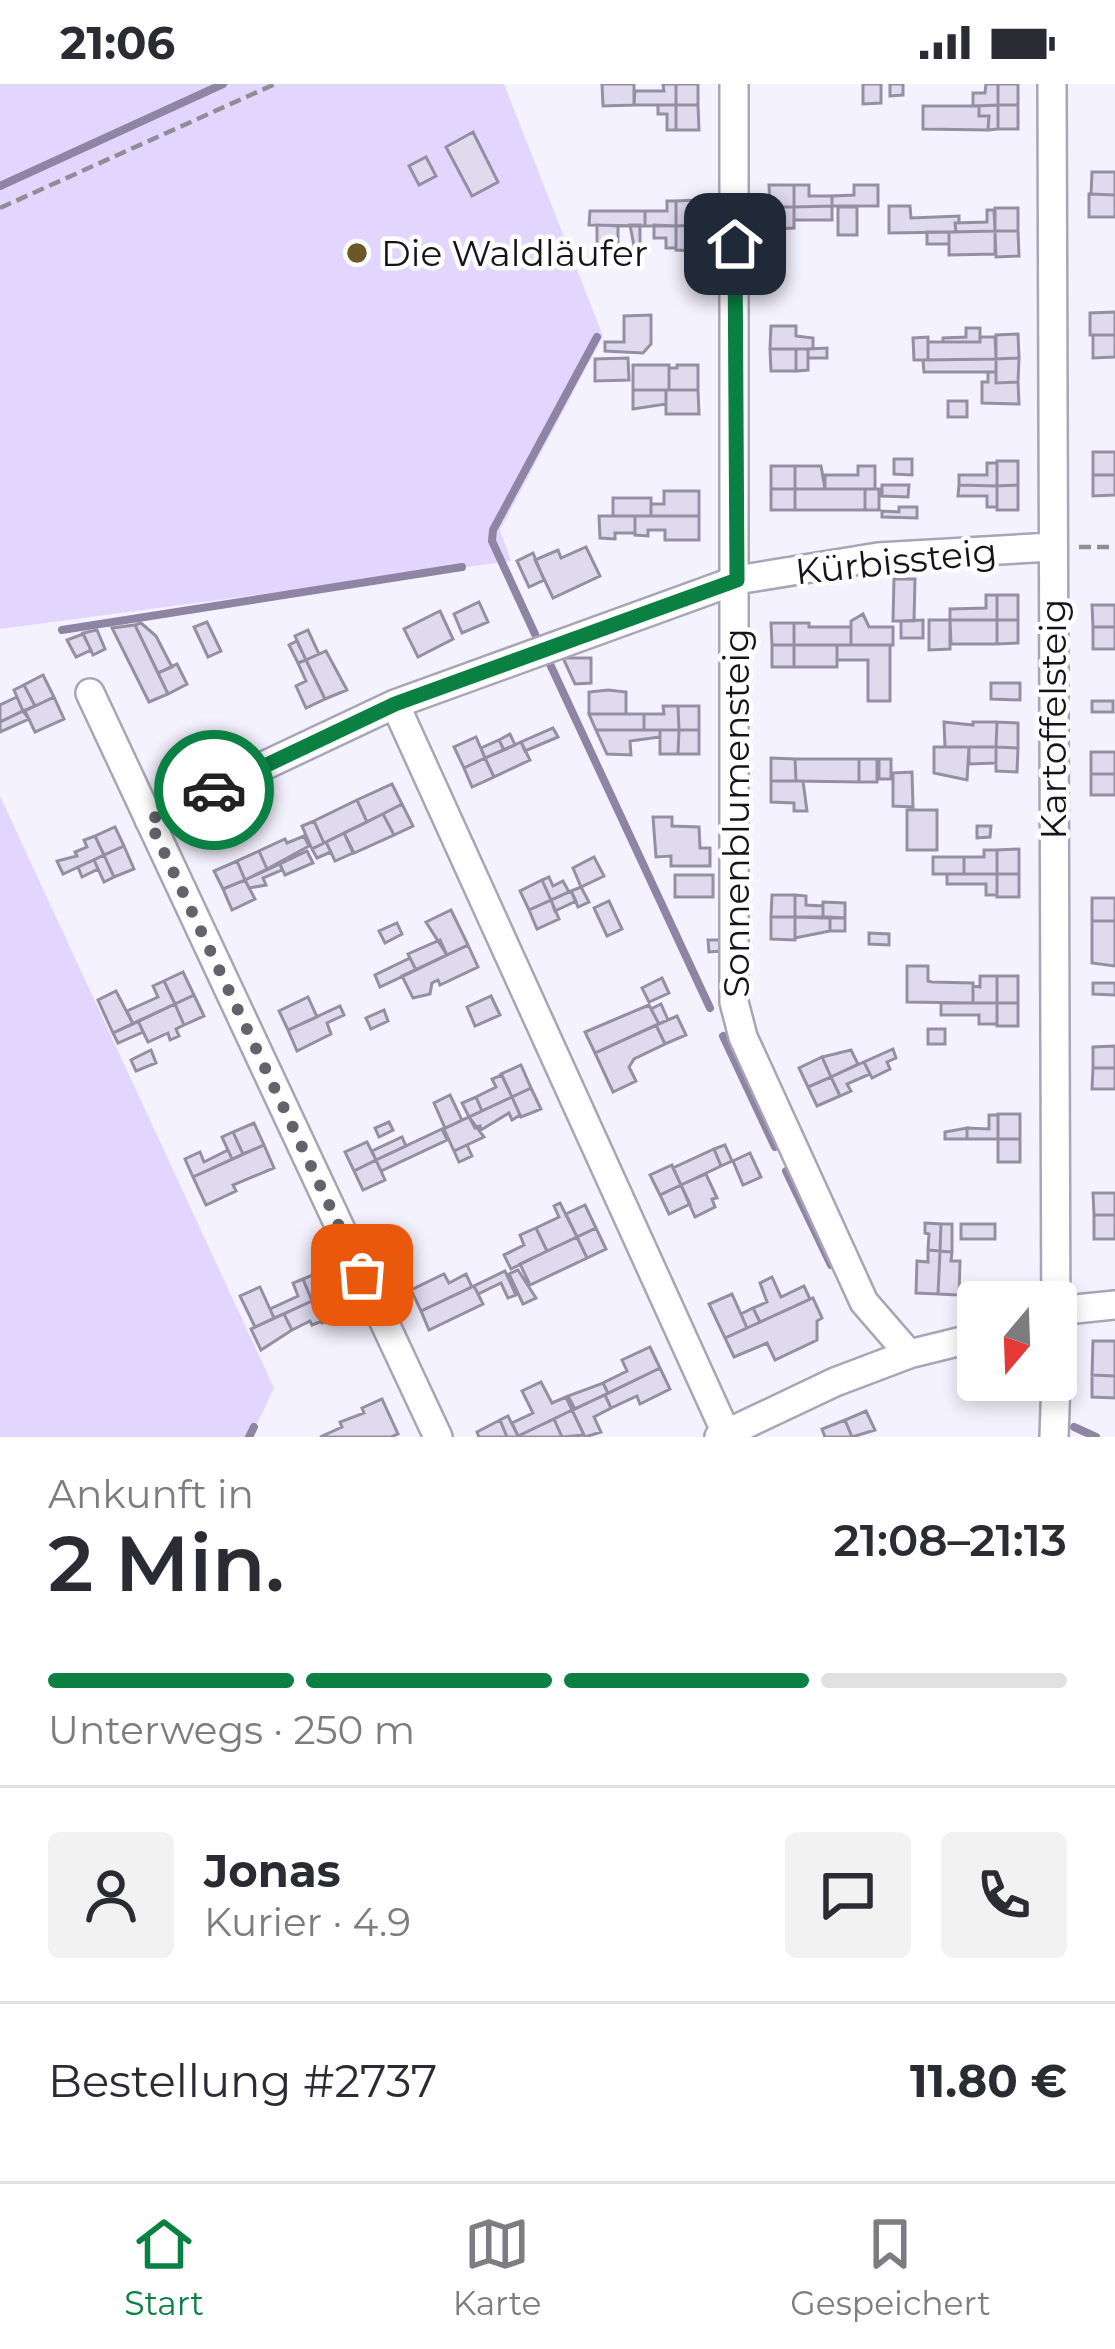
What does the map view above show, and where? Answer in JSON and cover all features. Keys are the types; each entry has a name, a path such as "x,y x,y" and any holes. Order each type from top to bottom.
{"street":[{"name":"Sonnenblumensteig","path":"734,84 736,1019 864,1302 909,1354"},
{"name":"Kartoffelsteig","path":"1052,84 1056,1281"},
{"name":"Kürbissteig","path":"149,820 395,704 737,580 878,557 1052,547"},
{"path":"90,693 438,1437"},
{"path":"395,704 722,1435 835,1382 909,1354 957,1346"},
{"path":"1077,1309 1115,1305"},
{"path":"1054,1437 1055,1401"}],"path":[{"path":"0,208 275,84"},
{"path":"1052,547 1115,547"}],"shaded area":[{"path":"0,84 504,84 603,336 500,530 511,561 0,629"},
{"path":"0,796 274,1388 251,1437 0,1437"}],"building":[{"path":"602,84 634,84 634,105 603,106"},
{"path":"663,84 676,84 676,105 634,105 635,91 664,91"},
{"path":"676,84 698,84 698,105 676,105"},
{"path":"863,84 881,84 881,103 863,104"},
{"path":"890,84 903,84 903,95 890,96"},
{"path":"986,84 998,84 998,105 973,106 973,93 985,93"},
{"path":"998,84 1018,84 1018,105 998,105"},
{"path":"658,105 676,105 676,130 667,130 667,114 658,114"},
{"path":"676,105 698,105 699,130 676,130"},
{"path":"998,105 1018,105 1018,129 998,129"},
{"path":"998,105 998,129 988,130 989,116 979,116 979,106"},
{"path":"923,106 979,106 979,116 989,116 988,130 923,129"},
{"path":"473,132 498,182 472,196 446,147"},
{"path":"426,157 436,176 419,185 409,166"},
{"path":"1092,172 1115,172 1115,195 1091,194"},
{"path":"769,185 794,185 794,207 770,207"},
{"path":"794,185 809,185 809,196 832,196 832,206 794,207"},
{"path":"854,185 878,185 878,206 832,206 832,196 854,195"},
{"path":"1089,194 1115,195 1115,217 1089,217"},
{"path":"698,200 698,225 676,226 676,201"},
{"path":"667,201 676,201 676,226 645,226 645,211 667,211"},
{"path":"832,206 832,220 794,220 794,207"},
{"path":"889,206 910,206 911,218 959,216 959,223 955,223 956,232 889,233"},
{"path":"770,207 794,207 794,228 770,229"},
{"path":"838,207 857,207 857,235 838,235"},
{"path":"995,208 1018,208 1018,231 995,231"},
{"path":"987,210 994,210 995,231 956,232 955,223 987,222"},
{"path":"590,211 645,211 645,226 589,225"},
{"path":"597,225 618,226 618,263 597,263"},
{"path":"630,225 640,225 640,251 635,251"},
{"path":"654,225 676,226 676,248 666,248 666,238 654,238"},
{"path":"698,225 698,251 676,250 676,226"},
{"path":"995,231 1018,231 1019,256 996,257"},
{"path":"995,231 995,254 949,255 949,232"},
{"path":"927,232 949,232 949,244 927,244"},
{"path":"1115,312 1115,335 1090,335 1090,313"},
{"path":"651,315 651,344 643,353 605,351 605,342 624,342 624,316"},
{"path":"771,326 796,326 796,336 813,338 813,349 770,349"},
{"path":"966,328 980,328 980,342 943,342 943,338 966,337"},
{"path":"1018,334 1019,358 996,359 996,335"},
{"path":"1093,335 1115,335 1115,357 1093,358"},
{"path":"928,337 928,360 914,360 913,338"},
{"path":"980,337 995,337 996,359 928,360 928,342 980,342"},
{"path":"827,348 827,358 808,358 808,349"},
{"path":"770,349 796,349 796,371 771,371"},
{"path":"796,349 808,349 808,370 796,371"},
{"path":"628,358 629,380 595,381 595,359"},
{"path":"1019,358 1018,382 996,383 996,359"},
{"path":"996,359 996,372 924,372 923,360"},
{"path":"633,365 669,365 669,390 633,390"},
{"path":"698,365 698,390 669,390 669,368"},
{"path":"988,372 996,372 996,383 1018,382 1019,404 982,403 982,382 988,382"},
{"path":"633,390 666,390 666,404 633,409"},
{"path":"666,390 698,390 699,414 666,414"},
{"path":"948,401 967,401 967,417 948,417"},
{"path":"1093,452 1115,452 1115,475 1093,475"},
{"path":"894,459 912,459 912,475 894,474"},
{"path":"997,461 1018,461 1018,485 997,486"},
{"path":"987,463 997,463 997,486 959,485 959,475 987,475"},
{"path":"771,466 795,466 795,489 771,489"},
{"path":"795,466 821,466 825,489 795,489"},
{"path":"858,466 875,466 875,489 825,489 825,475 858,475"},
{"path":"1093,475 1115,475 1115,495 1093,496"},
{"path":"882,485 909,485 908,497 882,496"},
{"path":"959,485 997,486 997,507 987,507 987,496 958,496"},
{"path":"1018,485 1018,510 997,510 997,486"},
{"path":"771,489 795,489 795,510 771,510"},
{"path":"795,489 865,489 865,510 795,510"},
{"path":"865,489 879,489 879,510 865,510"},
{"path":"664,491 699,491 699,516 651,516 651,504 664,504"},
{"path":"613,498 651,498 651,516 613,516"},
{"path":"899,507 917,507 917,518 882,517 882,511 899,512"},
{"path":"599,516 635,516 635,533 600,538"},
{"path":"635,516 699,516 699,540 665,540 665,530 635,535"},
{"path":"586,547 600,576 553,598 535,560 558,550 561,558"},
{"path":"533,553 544,580 529,587 517,561"},
{"path":"894,579 915,579 914,621 893,621"},
{"path":"986,595 997,595 997,620 950,620 950,609 986,608"},
{"path":"997,595 1018,595 1018,620 997,620"},
{"path":"479,602 488,622 462,633 454,614"},
{"path":"1092,605 1115,605 1115,627 1093,627"},
{"path":"440,611 453,639 418,657 404,629"},
{"path":"863,614 869,627 893,627 893,645 851,645 851,621"},
{"path":"923,620 923,638 901,638 901,621"},
{"path":"929,620 950,620 950,649 929,650"},
{"path":"950,620 997,620 997,644 951,644"},
{"path":"997,620 1018,620 1018,643 997,644"},
{"path":"207,622 221,651 208,657 194,627"},
{"path":"141,623 156,636 172,667 158,673 135,625"},
{"path":"771,623 794,623 794,645 772,645"},
{"path":"794,623 851,627 851,645 794,645"},
{"path":"135,625 168,694 149,702 112,628"},
{"path":"1093,627 1115,627 1115,649 1093,649"},
{"path":"97,630 105,649 93,655 83,633"},
{"path":"308,630 319,654 306,660 295,636"},
{"path":"83,634 91,650 76,657 67,640"},
{"path":"297,641 306,660 298,663 289,645"},
{"path":"772,645 794,645 794,667 772,667"},
{"path":"794,645 837,645 837,667 794,667"},
{"path":"837,645 890,645 890,701 868,701 868,660 837,660"},
{"path":"326,651 347,690 325,699 306,660"},
{"path":"563,658 591,658 591,683 575,684"},
{"path":"306,660 325,699 306,708 296,686 306,681 298,663"},
{"path":"177,664 187,684 168,694 158,673"},
{"path":"43,675 54,697 35,706 24,685"},
{"path":"991,683 1020,683 1020,700 991,699"},
{"path":"24,685 35,706 23,711 14,690"},
{"path":"589,692 626,692 626,714 589,714"},
{"path":"17,697 23,711 0,722 0,705"},
{"path":"54,697 64,719 35,732 25,711"},
{"path":"1092,701 1113,701 1113,712 1092,712"},
{"path":"663,706 678,706 679,730 644,730 644,714 664,714"},
{"path":"678,706 699,706 699,730 679,730"},
{"path":"23,711 29,719 0,732 0,722"},
{"path":"589,714 644,714 644,730 596,730"},
{"path":"944,722 997,722 996,747 945,747"},
{"path":"997,722 1018,723 1018,748 996,747"},
{"path":"553,728 558,737 525,751 521,742"},
{"path":"596,730 660,730 660,737 630,741 631,755 607,754"},
{"path":"660,730 679,730 678,754 660,754"},
{"path":"679,730 699,730 699,754 678,754"},
{"path":"510,734 515,745 504,750 499,740"},
{"path":"476,737 485,758 464,768 454,747"},
{"path":"499,740 504,750 485,758 481,748"},
{"path":"521,742 530,760 494,777 485,758"},
{"path":"934,747 969,747 967,780 934,773"},
{"path":"969,747 996,747 996,763 969,764"},
{"path":"996,747 1018,748 1017,772 996,771"},
{"path":"1091,752 1115,752 1115,774 1091,774"},
{"path":"485,758 494,777 472,787 464,768"},
{"path":"771,758 795,759 796,781 771,781"},
{"path":"795,759 859,759 859,782 796,781"},
{"path":"859,759 877,759 877,782 859,782"},
{"path":"879,759 891,759 891,779 879,779"},
{"path":"912,772 913,807 893,806 893,773"},
{"path":"1091,774 1115,774 1115,795 1091,795"},
{"path":"771,781 803,781 807,811 794,811 794,803 771,802"},
{"path":"392,784 402,804 367,822 357,800"},
{"path":"357,800 367,822 324,843 314,821"},
{"path":"402,804 413,826 394,835 383,814"},
{"path":"907,810 937,810 937,850 907,850"},
{"path":"383,814 394,835 354,853 344,833"},
{"path":"653,817 672,817 672,826 699,827 700,848 710,848 710,866 671,866 671,856 656,857"},
{"path":"314,821 324,843 312,849 302,826"},
{"path":"977,826 991,826 990,837 977,838"},
{"path":"115,827 124,846 104,855 95,836"},
{"path":"344,833 353,853 335,861 326,842"},
{"path":"95,836 104,855 63,874 57,861 77,856 75,852 87,847 84,840"},
{"path":"304,836 309,846 267,869 259,851"},
{"path":"326,842 331,852 317,858 312,849"},
{"path":"124,846 134,869 114,877 104,855"},
{"path":"1019,849 1019,874 997,874 997,850"},
{"path":"984,850 997,850 997,874 964,874 964,857 984,857"},
{"path":"259,851 267,869 245,880 237,861"},
{"path":"307,851 313,863 285,875 280,864"},
{"path":"104,855 114,877 104,882 94,860"},
{"path":"594,857 604,876 581,887 573,868"},
{"path":"933,857 964,857 964,874 933,874"},
{"path":"94,860 98,869 82,877 78,867"},
{"path":"237,861 245,880 223,889 214,871"},
{"path":"280,864 282,870 263,878 266,885 249,888 245,880"},
{"path":"947,874 997,874 997,895 986,895 986,884 947,884"},
{"path":"997,874 1019,874 1019,897 997,897"},
{"path":"675,875 713,875 713,897 675,897"},
{"path":"549,877 553,886 563,881 569,892 551,900 542,880"},
{"path":"245,880 255,899 232,910 223,889"},
{"path":"542,880 551,900 529,910 520,891"},
{"path":"581,887 589,902 578,907 571,891"},
{"path":"571,891 576,901 555,911 551,900"},
{"path":"772,895 795,895 795,917 771,917"},
{"path":"795,895 806,896 806,905 823,906 823,918 795,917"},
{"path":"1092,898 1115,898 1115,921 1092,921"},
{"path":"551,900 559,919 537,929 529,910"},
{"path":"609,901 622,929 607,936 594,908"},
{"path":"823,902 845,903 845,918 823,918"},
{"path":"451,910 468,945 447,955 426,922"},
{"path":"771,917 795,917 795,940 771,939"},
{"path":"795,917 830,917 830,931 795,938"},
{"path":"830,917 845,918 845,931 830,931"},
{"path":"1092,921 1115,921 1115,966 1092,963"},
{"path":"397,923 402,934 385,943 379,931"},
{"path":"869,933 889,934 889,945 869,944"},
{"path":"440,940 447,955 416,970 408,954"},
{"path":"708,940 722,940 722,951 709,952"},
{"path":"468,945 478,967 440,985 438,980 432,983 430,994 413,998 402,976"},
{"path":"410,958 416,970 380,987 375,975"},
{"path":"907,966 928,966 928,981 973,983 973,1003 907,1002"},
{"path":"183,972 194,995 175,1004 164,981"},
{"path":"980,976 997,976 997,1003 973,1003 973,986 980,987"},
{"path":"997,976 1018,976 1018,1003 997,1003"},
{"path":"662,978 669,993 649,1002 642,988"},
{"path":"164,981 175,1004 133,1024 127,1011 158,997 153,986"},
{"path":"1093,983 1115,983 1115,995 1093,994"},
{"path":"116,991 133,1024 113,1033 98,1000"},
{"path":"194,995 204,1016 184,1025 175,1004"},
{"path":"491,996 500,1015 475,1026 467,1007"},
{"path":"308,997 317,1017 288,1030 279,1011"},
{"path":"941,1003 997,1003 997,1024 979,1024 979,1015 941,1015"},
{"path":"997,1003 1018,1003 1018,1026 997,1026"},
{"path":"175,1004 184,1025 176,1029 179,1036 170,1040 168,1033 148,1042 138,1021"},
{"path":"661,1004 668,1020 659,1024 651,1009"},
{"path":"649,1005 659,1024 595,1053 585,1032"},
{"path":"340,1006 344,1015 327,1023 331,1034 297,1051 288,1030"},
{"path":"384,1010 388,1021 371,1029 366,1018"},
{"path":"677,1016 686,1035 665,1044 656,1025"},
{"path":"138,1021 143,1032 118,1043 113,1033"},
{"path":"656,1025 665,1044 634,1059 629,1067 636,1081 613,1092 595,1053"},
{"path":"928,1029 945,1029 945,1044 928,1044"},
{"path":"1115,1046 1115,1068 1093,1068 1093,1047"},
{"path":"893,1049 896,1058 887,1062 890,1069 872,1078 864,1062"},
{"path":"151,1050 156,1063 136,1071 131,1060"},
{"path":"851,1050 858,1064 831,1077 822,1057"},
{"path":"822,1057 831,1077 808,1087 799,1068"},
{"path":"864,1062 870,1074 847,1084 851,1091 840,1096 831,1077"},
{"path":"521,1065 531,1088 512,1097 501,1074"},
{"path":"1093,1068 1115,1068 1115,1089 1092,1089"},
{"path":"502,1075 512,1097 482,1111 476,1097 496,1087 492,1079"},
{"path":"831,1077 840,1096 817,1106 808,1087"},
{"path":"531,1088 541,1109 521,1117 512,1097"},
{"path":"450,1095 462,1120 445,1128 434,1103"},
{"path":"476,1097 482,1111 469,1117 462,1103"},
{"path":"512,1097 520,1115 512,1120 509,1113 481,1130 475,1128 469,1117"},
{"path":"998,1114 1020,1114 1020,1139 998,1139"},
{"path":"989,1115 998,1115 998,1139 967,1139 967,1128 989,1129"},
{"path":"469,1117 484,1137 454,1151 444,1129"},
{"path":"389,1122 393,1130 379,1137 375,1128"},
{"path":"254,1123 264,1145 243,1154 233,1132"},
{"path":"967,1128 967,1139 945,1139 945,1132"},
{"path":"442,1129 447,1140 381,1171 376,1160"},
{"path":"233,1132 243,1154 232,1159 222,1137"},
{"path":"402,1137 406,1146 376,1160 372,1151"},
{"path":"998,1139 1020,1139 1020,1162 998,1162"},
{"path":"367,1142 376,1160 354,1171 345,1152"},
{"path":"264,1145 274,1168 233,1185 236,1191 206,1205 193,1177"},
{"path":"467,1145 472,1156 459,1162 454,1151"},
{"path":"725,1145 732,1161 721,1166 714,1149"},
{"path":"714,1149 721,1166 681,1185 673,1168"},
{"path":"228,1150 232,1159 193,1177 185,1159 200,1152 204,1162"},
{"path":"750,1153 761,1177 743,1185 733,1161"},
{"path":"376,1160 385,1180 363,1190 354,1171"},
{"path":"672,1165 681,1185 660,1195 650,1175"},
{"path":"706,1174 717,1198 712,1199 715,1207 695,1217 681,1185"},
{"path":"681,1185 690,1204 669,1214 660,1195"},
{"path":"1093,1193 1115,1193 1115,1215 1094,1215"},
{"path":"560,1203 577,1237 547,1251 536,1228 559,1217 554,1206"},
{"path":"585,1205 596,1228 577,1237 566,1214"},
{"path":"1094,1215 1115,1215 1115,1239 1094,1239"},
{"path":"925,1223 941,1224 940,1251 928,1250"},
{"path":"941,1224 952,1224 952,1252 940,1251"},
{"path":"961,1224 995,1224 995,1239 961,1239"},
{"path":"536,1228 547,1251 511,1269 504,1255 524,1245 520,1235"},
{"path":"596,1228 606,1249 587,1258 577,1237"},
{"path":"577,1237 587,1258 530,1285 520,1264"},
{"path":"928,1250 940,1251 938,1294 916,1293 917,1261 928,1262"},
{"path":"940,1251 952,1252 951,1261 960,1261 957,1295 938,1294"},
{"path":"518,1270 536,1298 523,1304 509,1274"},
{"path":"322,1271 332,1292 312,1301 303,1279"},
{"path":"505,1271 516,1295 508,1298 501,1283 478,1294 474,1286"},
{"path":"444,1274 449,1283 466,1274 472,1287 421,1311 411,1290"},
{"path":"772,1277 781,1297 804,1286 810,1299 760,1322 753,1308 767,1302 760,1283"},
{"path":"303,1279 312,1301 274,1318 270,1309 298,1296 293,1283"},
{"path":"474,1286 483,1304 429,1330 421,1311"},
{"path":"260,1287 274,1318 255,1327 240,1296"},
{"path":"332,1292 341,1314 322,1323 312,1301"},
{"path":"732,1294 747,1328 725,1338 709,1304"},
{"path":"813,1298 822,1318 817,1321 817,1340 775,1360 767,1343 734,1357 725,1338"},
{"path":"312,1301 322,1321 292,1330 284,1314"},
{"path":"753,1308 760,1322 747,1328 741,1314"},
{"path":"284,1314 292,1330 261,1350 251,1329"},
{"path":"1093,1341 1115,1341 1115,1376 1092,1375"},
{"path":"650,1347 660,1368 608,1393 603,1383 627,1371 622,1360"},
{"path":"660,1368 670,1389 640,1404 637,1396 611,1408 605,1395"},
{"path":"1092,1375 1115,1376 1115,1398 1092,1397"},
{"path":"541,1382 552,1403 566,1397 572,1410 518,1436 512,1423 533,1413 522,1391"},
{"path":"603,1383 608,1393 575,1409 568,1396"},
{"path":"605,1395 611,1408 594,1417 601,1432 585,1437 572,1410"},
{"path":"382,1399 398,1434 320,1437 342,1427 340,1422 364,1413 362,1408"},
{"path":"572,1410 584,1435 562,1437 554,1419"},
{"path":"866,1411 875,1430 852,1437 845,1420"},
{"path":"508,1416 516,1437 507,1437 500,1420"},
{"path":"554,1419 562,1437 516,1437 518,1436"},
{"path":"500,1420 507,1437 479,1437 477,1432"},
{"path":"845,1420 852,1437 825,1437 822,1429"}],"waterway":[{"path":"0,186 223,84"},
{"path":"535,634 492,541 493,530 597,337"},
{"path":"62,630 462,567"},
{"path":"549,662 710,1008"},
{"path":"723,1036 775,1147"},
{"path":"786,1171 831,1265"},
{"path":"249,1437 254,1427"},
{"path":"1074,1427 1096,1437"}],"way so far":[{"path":"214,790 149,820 362,1275"}],"place":[{"name":"Die Waldläufer","path":"357,253"}],"route":[{"path":"214,790 395,704 737,580 735,244"}]}
